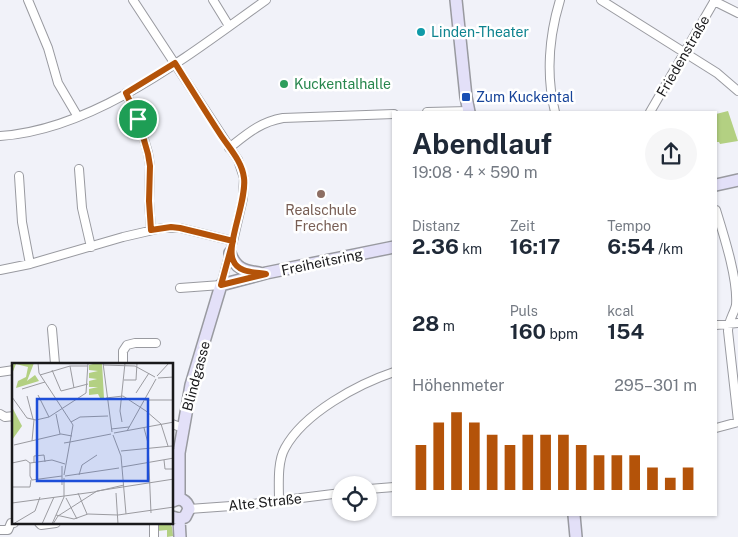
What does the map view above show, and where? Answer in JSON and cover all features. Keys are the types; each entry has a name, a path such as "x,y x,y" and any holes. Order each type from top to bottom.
{"main road":[{"path":"456,0 469,111"},
{"path":"717,185 738,180"},
{"name":"Freiheitsring","path":"221,285 392,248"},
{"path":"230,252 234,263 241,270 266,274"},
{"name":"Blindgasse","path":"176,500 179,453 178,426 221,285"},
{"path":"176,500 186,502 189,508 185,517 176,518 180,537"},
{"path":"574,516 576,537"}],"street":[{"path":"28,0 48,48 58,83 78,117"},
{"path":"133,0 238,160 244,178 243,198 221,285 180,288"},
{"path":"213,0 229,26"},
{"path":"0,136 37,131 60,125 126,93 175,63 266,0"},
{"path":"556,111 550,89 550,76 553,34 560,0"},
{"path":"601,0 720,75 738,90"},
{"path":"714,1 738,12"},
{"name":"Friedenstraße","path":"651,111 714,1"},
{"path":"126,93 138,119 148,154 150,166 149,201 151,230"},
{"path":"229,148 259,125 270,120 392,114"},
{"path":"79,169 82,208 91,247"},
{"path":"19,176 22,222 30,264"},
{"path":"717,213 729,252 736,287 737,308 728,324 738,422 717,428"},
{"path":"0,270 30,264 151,230 171,227 233,241"},
{"path":"717,325 738,323"},
{"path":"52,329 55,363"},
{"path":"123,363 123,352 127,345 156,343"},
{"path":"279,501 279,477 284,448 298,431 325,408 348,392 392,373"},
{"path":"0,414 5,417 12,416"},
{"path":"377,488 392,487"},
{"name":"Alte Straße","path":"189,508 245,505 332,494"},
{"path":"1,537 0,530 8,530 12,524"},
{"path":"154,524 154,537"}],"green space":[{"path":"728,111 738,141 720,144 717,142 717,114"},
{"path":"157,524 170,524 173,536 167,537 167,530 157,531"}],"place":[{"name":"Linden-Theater","path":"421,32"},
{"name":"Kuckentalhalle","path":"284,84"},
{"name":"Zum Kuckental","path":"466,97"},
{"name":"Realschule Frechen","path":"321,194"}],"route":[{"path":"138,119 126,93 175,63 242,169 244,178 243,198 233,241 230,252 232,258 234,263 241,270 266,274 221,285 233,241 180,228 171,227 151,230 149,201 150,166 138,119"}]}
